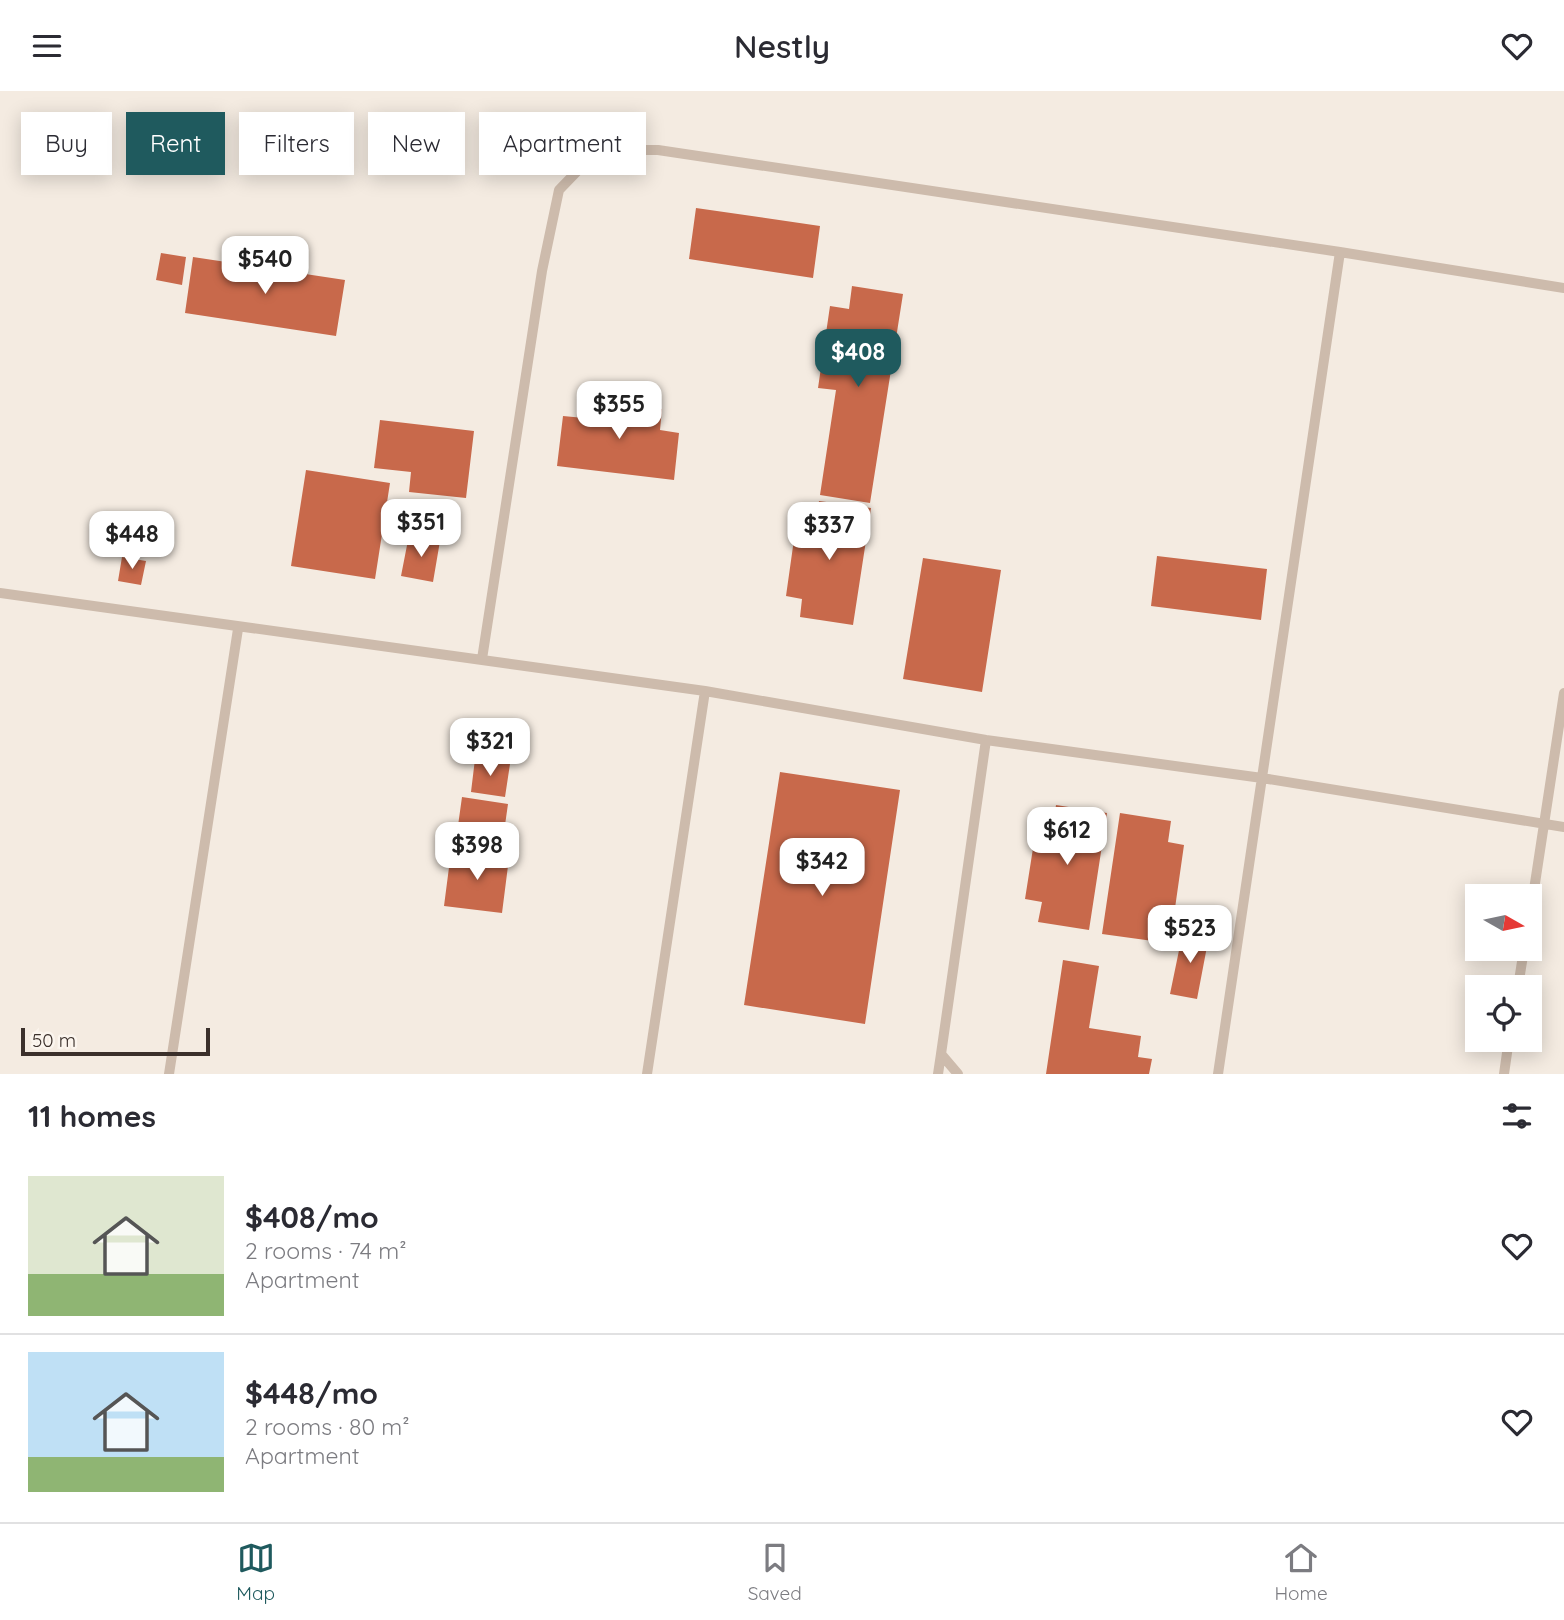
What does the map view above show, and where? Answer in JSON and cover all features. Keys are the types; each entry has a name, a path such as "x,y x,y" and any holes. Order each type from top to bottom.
{"lane":[{"path":"482,659 542,271 559,190 586,162 620,150 658,150 1564,288"},
{"path":"1218,1074 1339,252"},
{"path":"0,593 238,629 482,659 705,691 986,740 1262,778 1564,827"},
{"path":"169,1074 238,629"},
{"path":"647,1074 705,691"},
{"path":"1535,884 1564,693"},
{"path":"938,1074 986,740"},
{"path":"1504,1074 1507,1052"},
{"path":"941,1054 958,1074"}],"building":[{"path":"696,208 820,226 813,278 689,259"},
{"path":"161,253 186,257 182,285 156,280"},
{"path":"193,257 345,280 336,336 185,313"},
{"path":"852,286 903,294 870,503 820,495 836,390 818,388 830,306 849,309"},
{"path":"586,400 662,409 660,430 679,433 674,480 557,466 563,416 584,418"},
{"path":"380,420 474,431 466,498 409,492 411,472 374,468"},
{"path":"306,470 390,483 375,579 291,566"},
{"path":"819,501 871,508 853,625 800,617 802,599 786,596 797,518 816,520"},
{"path":"409,535 440,541 433,582 401,576"},
{"path":"1157,556 1267,569 1261,620 1151,606"},
{"path":"122,557 146,561 141,585 118,581"},
{"path":"923,558 1001,570 982,692 903,679"},
{"path":"475,759 510,764 505,797 471,792"},
{"path":"780,772 900,790 865,1024 744,1005"},
{"path":"462,797 508,804 502,846 456,840"},
{"path":"1056,805 1107,813 1089,930 1038,922 1042,902 1025,899 1037,823 1053,825"},
{"path":"1120,813 1171,821 1168,842 1184,845 1173,922 1156,919 1153,941 1102,934"},
{"path":"451,852 509,858 502,913 444,906"},
{"path":"1183,931 1209,936 1197,999 1170,994"},
{"path":"1063,960 1099,966 1089,1028 1141,1036 1138,1057 1152,1059 1149,1074 1046,1074"}]}
